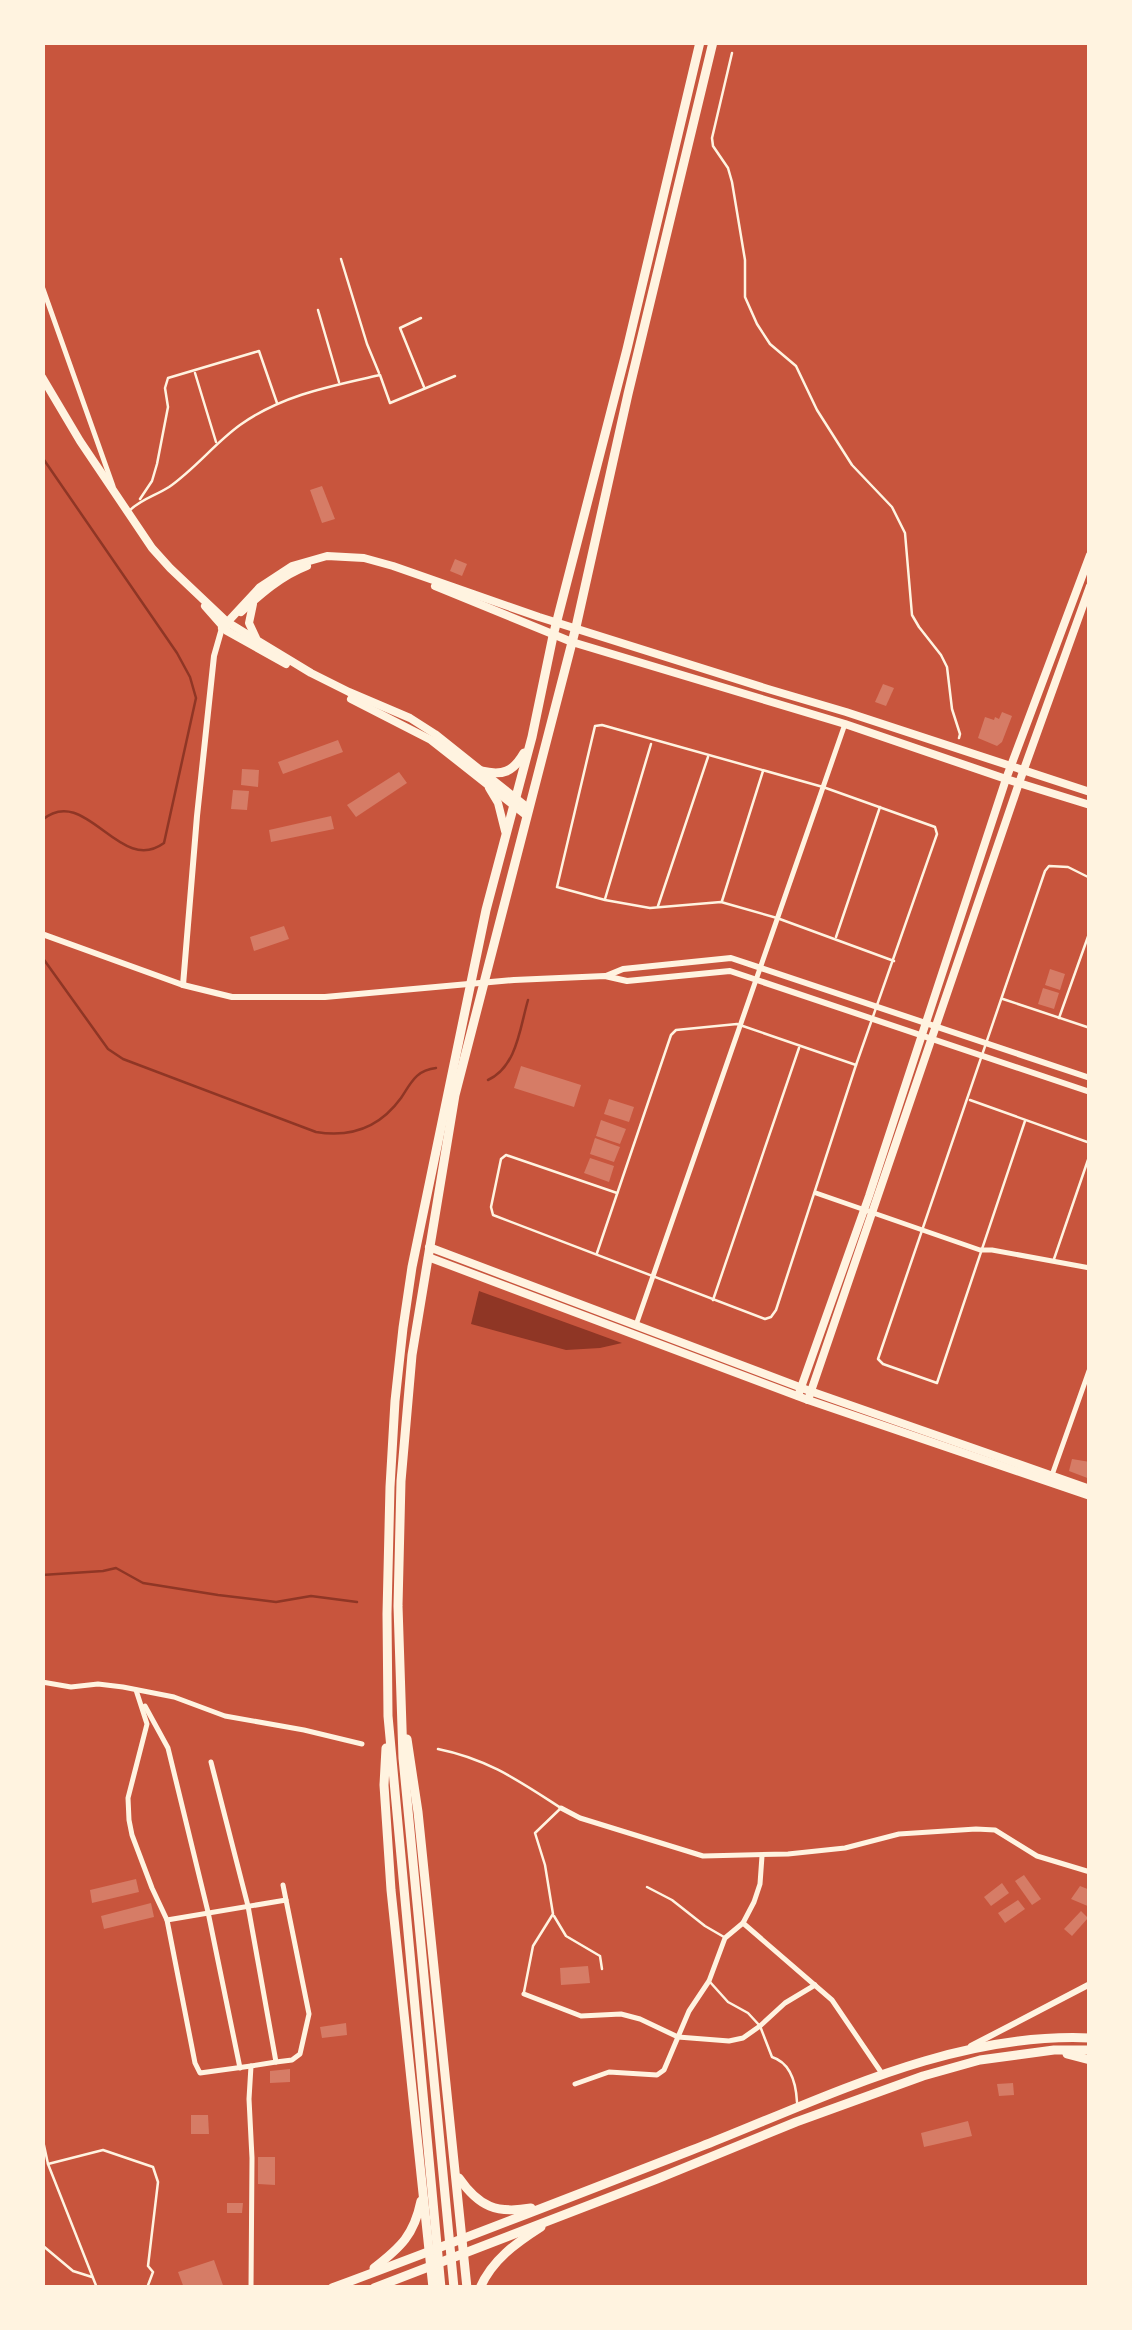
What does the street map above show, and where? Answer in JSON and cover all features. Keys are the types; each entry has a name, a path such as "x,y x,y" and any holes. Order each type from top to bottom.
{"main road":[{"path":"433,2288 391,1890 384,1785 390,1487 405,1313 446,1091 486,910 628,349 700,42"},
{"path":"442,2288 400,1692 402,1464 412,1355 455,1095 576,627 713,42"},
{"path":"42,378 152,548 227,626 414,730 482,776 498,803 505,838"},
{"path":"804,1394 927,1037 1006,779 1090,555"},
{"path":"227,626 260,587 280,572 310,560 344,556 393,566 539,617 1090,792"},
{"path":"227,626 292,572 326,560 364,562 476,601 553,636 846,724 1090,805"},
{"path":"931,1024 1090,586"},
{"path":"256,599 249,623 258,642"},
{"path":"227,626 348,692 410,718 435,734 527,812"},
{"path":"482,776 510,770 532,737"},
{"path":"1006,779 1024,771"},
{"path":"428,1252 804,1394 1090,1493"},
{"path":"804,1394 1052,1475 1090,1493"},
{"path":"400,1692 418,1812 467,2288"},
{"path":"388,1716 454,2288"},
{"path":"332,2288 883,2075 963,2050 1039,2039 1090,2038"},
{"path":"1054,2050 1090,2060"},
{"path":"374,2288 923,2076 980,2060 1054,2050 1090,2050"},
{"path":"456,2174 468,2192 494,2208 524,2209 558,2202"},
{"path":"364,2276 407,2238 423,2193"},
{"path":"480,2288 489,2270 507,2251 556,2217"}],"street":[{"path":"42,286 116,496"},
{"path":"183,985 214,656 227,626"},
{"path":"634,1330 846,724"},
{"path":"42,934 183,985 232,997 325,997 514,980 605,976 627,980 730,971 1090,1092"},
{"path":"605,976 623,969 731,958 1090,1078"},
{"path":"816,1193 980,1250 1090,1268"},
{"path":"1064,1486 1052,1475 1090,1368"},
{"path":"42,1682 71,1687 98,1684 174,1697 225,1716 362,1744"},
{"path":"136,1690 168,1748 208,1912 240,2068"},
{"path":"136,1690 147,1724 128,1798 129,1820 167,1920 200,2073 292,2060 300,2054 309,2014 283,1885"},
{"path":"211,1762 248,1906 276,2062"},
{"path":"560,1808 580,1818 703,1856 762,1856 844,1848 899,1834 976,1829 995,1830 1038,1856 1090,1872"},
{"path":"575,2084 608,2072 657,2075 664,2070 689,2011 709,1981 725,1938 743,1923 754,1902 762,1856"},
{"path":"167,1920 286,1900"},
{"path":"743,1923 832,2000 883,2075"},
{"path":"963,2050 1090,1984"},
{"path":"524,1994 581,2016 621,2014 678,2036 729,2041 742,2038 785,2003 815,1985"},
{"path":"250,2066 251,2288"}],"lane":[{"path":"341,259 390,403 455,376"},
{"path":"318,310 340,384"},
{"path":"421,318 400,328 424,389"},
{"path":"139,502 157,464 168,407 168,378 259,350 277,404"},
{"path":"194,371 216,444"},
{"path":"128,512 169,486 244,422 287,398 380,375"},
{"path":"617,1193 506,1155 500,1158 491,1208 493,1214 596,1255 765,1319 772,1317 816,1193 856,1066 894,961 937,830 824,787 595,726 556,884 561,890 658,908 722,902 778,918 894,961"},
{"path":"605,900 652,740"},
{"path":"658,908 708,756"},
{"path":"722,902 762,771"},
{"path":"835,938 880,806"},
{"path":"1025,1121 937,1383 884,1364 878,1359 1046,871 1050,866 1061,866 1090,878"},
{"path":"1059,1018 1090,931"},
{"path":"1002,998 1090,1028"},
{"path":"596,1255 670,1035 676,1030 740,1025 856,1066"},
{"path":"713,1300 800,1047"},
{"path":"968,1100 1090,1144"},
{"path":"1054,1260 1090,1154"},
{"path":"438,1750 479,1760 560,1808 535,1833 553,1914 566,1936 600,1956 602,1969"},
{"path":"647,1887 725,1938"},
{"path":"524,1994 534,1946 553,1914"},
{"path":"709,1981 728,2002 748,2013 760,2026 772,2057 782,2060 790,2071 797,2088 798,2108"},
{"path":"42,2136 48,2164 98,2288"},
{"path":"48,2164 103,2150 153,2167 158,2182 148,2266 153,2272 147,2288"},
{"path":"42,2245 74,2271 94,2278"}],"path":[{"path":"732,53 712,138 732,182 746,260 746,297 770,344 796,366 817,410 852,465 892,507 905,533 912,615 940,654 950,680 952,709 960,734 955,749"}],"shaded area":[{"path":"479,1291 622,1343 566,1350 471,1324"}],"building":[{"path":"322,486 335,519 322,523 310,490"},
{"path":"455,559 467,564 462,576 450,571"},
{"path":"883,684 894,688 886,706 875,702"},
{"path":"1002,712 1012,716 1002,742 997,746 978,738 985,717 999,719"},
{"path":"338,740 343,752 283,774 278,762"},
{"path":"242,769 259,770 258,787 241,785"},
{"path":"399,772 407,783 356,817 347,805"},
{"path":"233,790 249,791 247,810 231,809"},
{"path":"331,816 334,829 271,842 269,830"},
{"path":"284,926 289,939 254,951 250,937"},
{"path":"1050,969 1065,974 1060,990 1045,985"},
{"path":"1043,988 1059,993 1054,1009 1038,1004"},
{"path":"521,1066 581,1085 574,1107 514,1088"},
{"path":"609,1099 634,1107 629,1122 604,1114"},
{"path":"601,1120 626,1129 620,1144 596,1136"},
{"path":"595,1138 620,1147 614,1162 590,1154"},
{"path":"590,1158 614,1166 609,1182 584,1173"},
{"path":"1072,1459 1090,1462 1090,1479 1069,1471"},
{"path":"1024,1875 1041,1899 1032,1905 1015,1881"},
{"path":"136,1879 139,1892 92,1903 90,1890"},
{"path":"1002,1883 1009,1893 991,1906 984,1897"},
{"path":"1080,1886 1090,1890 1090,1907 1071,1899"},
{"path":"1018,1900 1025,1909 1005,1923 998,1913"},
{"path":"151,1903 154,1917 104,1929 101,1916"},
{"path":"1081,1911 1088,1918 1072,1936 1064,1929"},
{"path":"588,1966 590,1983 561,1985 560,1968"},
{"path":"346,2023 347,2035 322,2038 320,2027"},
{"path":"290,2069 290,2082 270,2083 270,2071"},
{"path":"1013,2083 1014,2095 999,2096 997,2084"},
{"path":"191,2115 208,2115 209,2134 191,2134"},
{"path":"968,2121 972,2136 924,2147 921,2133"},
{"path":"258,2157 275,2157 275,2185 258,2184"},
{"path":"227,2203 243,2203 242,2213 227,2213"},
{"path":"214,2260 224,2288 184,2288 178,2272"}],"waterway":[{"path":"42,457 177,653 196,698 164,843 148,850 132,848 73,813 58,812 42,820"},
{"path":"42,957 108,1049 123,1059 316,1132 353,1132 374,1123 393,1108 419,1074 436,1068"},
{"path":"488,1080 498,1074 511,1056 528,1000"},
{"path":"42,1575 116,1568 143,1583 218,1595 276,1602 311,1596 357,1602"}]}
